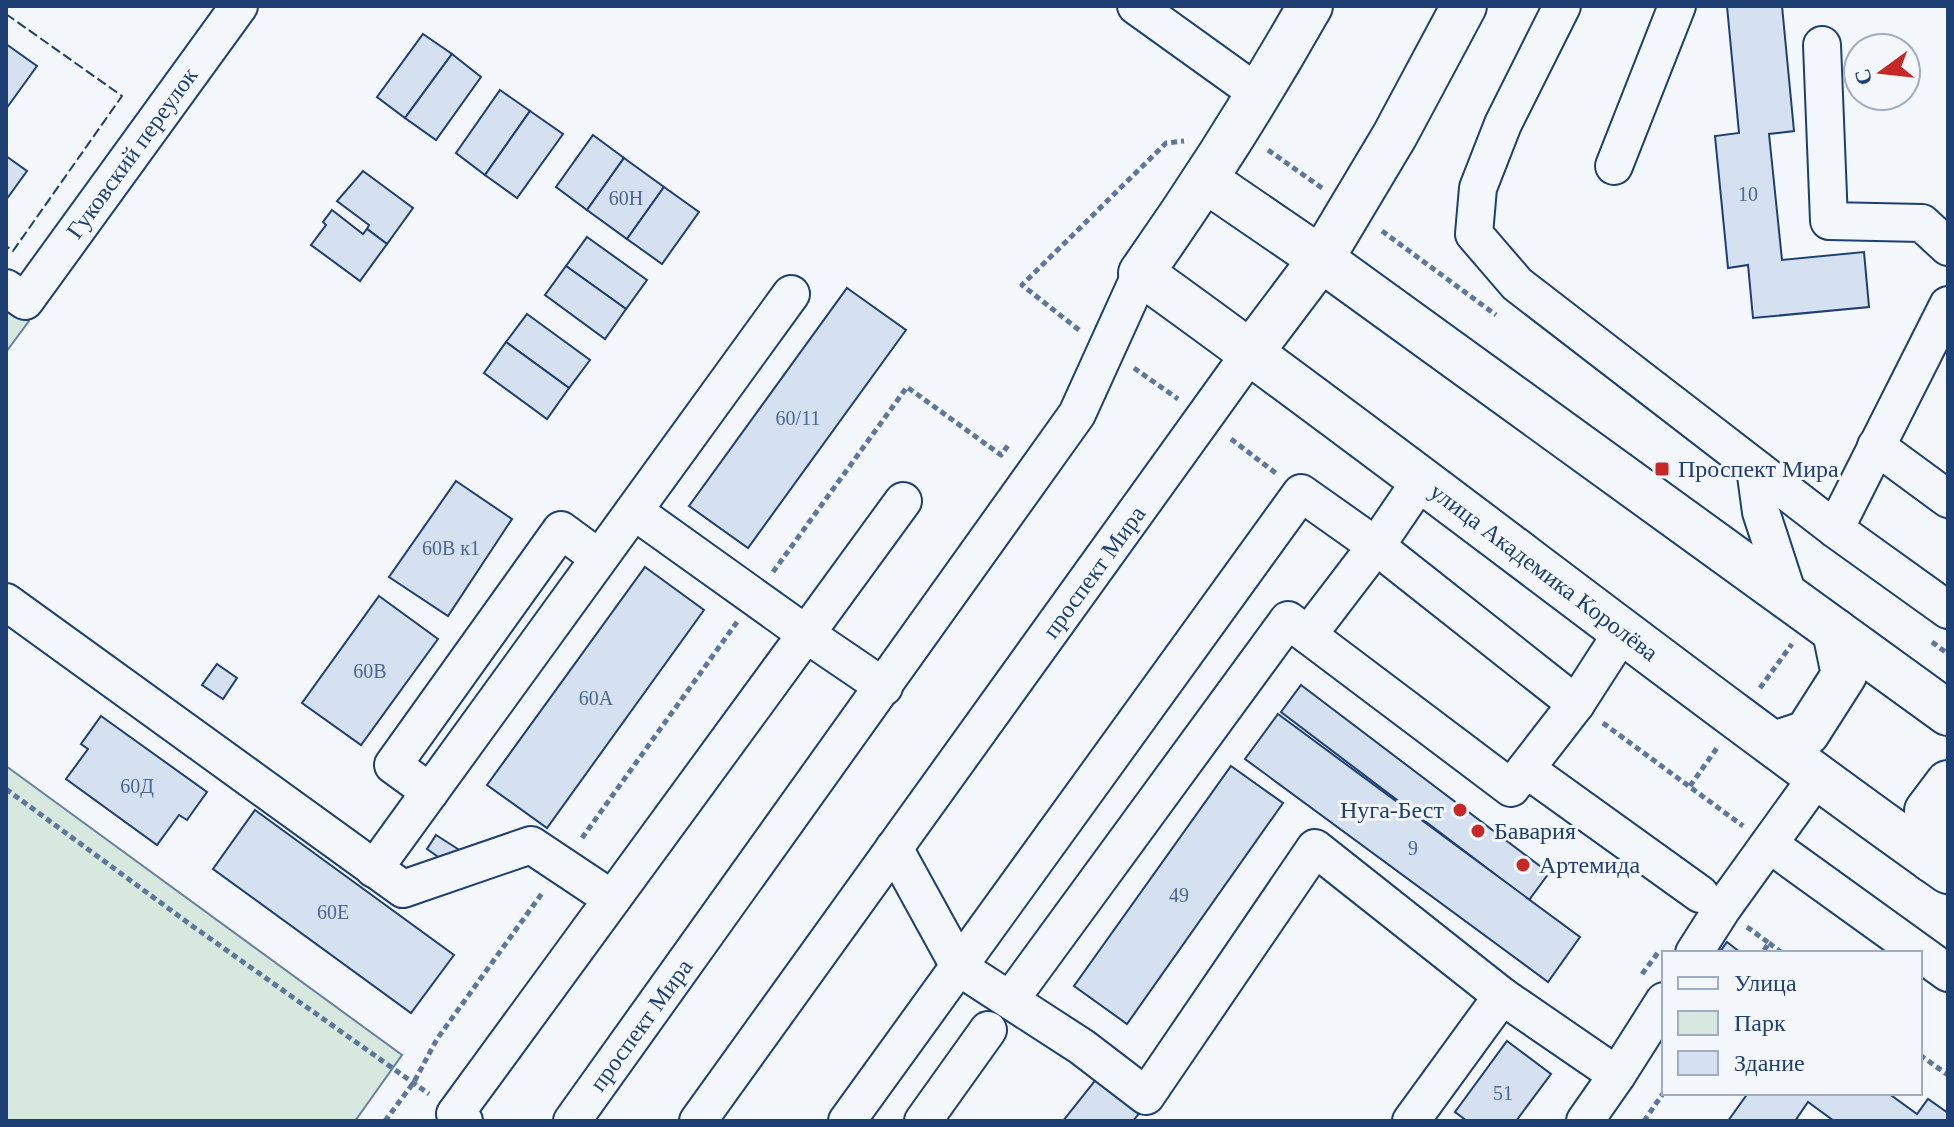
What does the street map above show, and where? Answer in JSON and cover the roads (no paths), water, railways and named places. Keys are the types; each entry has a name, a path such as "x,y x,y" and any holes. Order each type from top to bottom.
{"main road":[{"name":"проспект Мира","path":"1141,273 1207,181 1310,6"},
{"name":"проспект Мира","path":"1251,352 1321,259 1395,135 1464,6"},
{"path":"1207,181 1321,259 1948,713"},
{"name":"улица Академика Королёва","path":"1141,273 1940,866"},
{"path":"1774,744 1807,733 1844,675 1835,631"},
{"path":"1940,866 1927,811 1948,783"}],"street":[{"name":"Гуковский переулок","path":"15,294 239,6"},
{"path":"1136,6 1260,95"},
{"path":"1562,6 1503,124 1478,188 1474,234 1517,284 1835,529 1948,610"},
{"path":"1614,166 1677,6"},
{"path":"1822,45 1829,221 1922,223 1948,247"},
{"name":"проспект Мира","path":"572,1121 1077,414 1141,273"},
{"path":"374,869 791,294"},
{"path":"1835,529 1948,305"},
{"name":"проспект Мира","path":"698,1121 1251,352"},
{"path":"1876,446 1948,499"},
{"path":"1755,468 1761,512 1789,598"},
{"path":"1308,635 1376,546 1421,480"},
{"path":"847,1121 1301,493 1376,546 1576,704"},
{"path":"456,1119 612,899 903,501"},
{"path":"634,511 884,687"},
{"path":"430,792 393,765 561,530 599,558"},
{"path":"6,602 403,889 531,845 612,899"},
{"path":"1010,1000 1288,620 1511,788 1576,704 1623,631"},
{"path":"1526,769 1700,894"},
{"path":"1695,951 1758,837 1817,777"},
{"path":"1758,837 1917,951"},
{"path":"894,848 960,968 1082,1047 1154,1109 1315,848 1502,996 1617,1075"},
{"path":"1922,954 1948,973"},
{"path":"1411,1121 1502,996"},
{"path":"1585,1121 1662,1004"},
{"path":"923,1121 988,1030"}],"place":[{"name":"Проспект Мира","path":"1662,469"},
{"name":"Нуга-Бест","path":"1460,810"},
{"name":"Бавария","path":"1478,831"},
{"name":"Артемида","path":"1523,865"}]}
